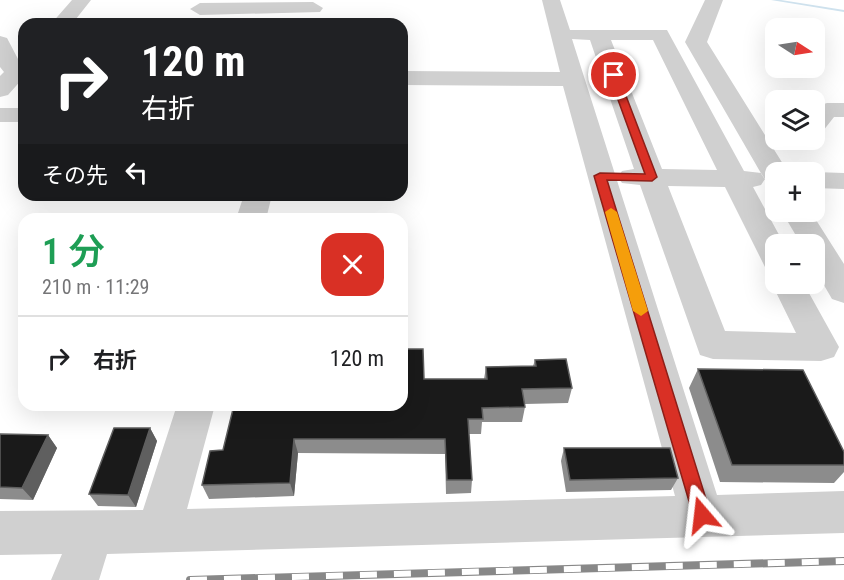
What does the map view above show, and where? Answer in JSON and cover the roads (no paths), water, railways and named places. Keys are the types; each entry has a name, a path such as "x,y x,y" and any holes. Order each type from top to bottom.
{"street":[{"path":"66,18 82,0"},
{"path":"551,0 600,176 702,515"},
{"path":"714,0 696,42 768,162"},
{"path":"200,9 230,4 312,11"},
{"path":"561,34 660,34 765,238"},
{"path":"598,34 713,345 821,348 793,294"},
{"path":"5,35 11,67 18,67"},
{"path":"0,90 18,70"},
{"path":"408,78 572,79"},
{"path":"825,112 827,110 844,110"},
{"path":"0,115 18,115"},
{"path":"748,130 765,130"},
{"path":"600,176 765,180"},
{"path":"825,180 844,181"},
{"path":"803,222 844,291"},
{"path":"158,532 194,411"},
{"path":"0,533 158,532 844,512"},
{"path":"75,580 93,531"}],"waterway":[{"path":"773,0 844,11"}],"railway":[{"path":"190,580 844,561"}]}
